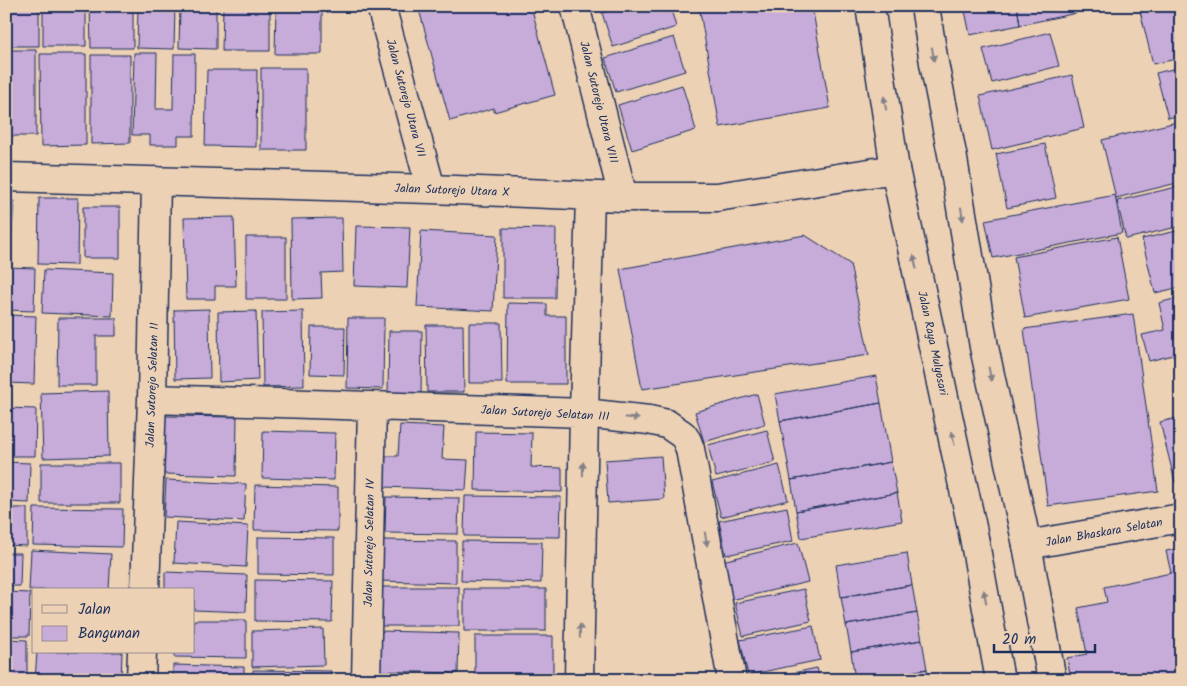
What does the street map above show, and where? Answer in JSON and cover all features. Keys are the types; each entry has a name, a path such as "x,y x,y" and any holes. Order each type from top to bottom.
{"street":[{"name":"Jalan Sutorejo Utara VII","path":"381,6 431,189"},
{"name":"Jalan Sutorejo Utara VIII","path":"575,6 623,197"},
{"name":"Jalan Raya Mulyosari","path":"870,6 895,169 973,532 1000,680"},
{"path":"925,6 953,159 984,347 1027,545 1052,680"},
{"name":"Jalan Sutorejo Utara X","path":"6,177 431,189 623,197 717,197 895,169"},
{"name":"Jalan Sutorejo Selatan II","path":"145,588 152,399 156,181"},
{"path":"579,680 590,196"},
{"name":"Jalan Sutorejo Selatan III","path":"152,399 584,413 649,420 667,424 683,435 687,441 732,680"},
{"name":"Jalan Sutorejo Selatan IV","path":"366,680 372,407"},
{"name":"Jalan Bhaskara Selatan","path":"1027,545 1181,518"},
{"path":"141,680 142,654"}],"building":[{"path":"6,6 39,6 39,46 6,46"},
{"path":"43,6 86,6 86,46 43,46"},
{"path":"90,6 133,6 133,48 91,48"},
{"path":"138,6 175,6 174,49 137,48"},
{"path":"180,6 216,6 216,49 179,48"},
{"path":"223,6 270,6 270,51 222,51"},
{"path":"276,6 322,6 322,54 275,54"},
{"path":"418,6 531,6 555,95 494,112 494,108 450,121"},
{"path":"625,6 670,6 676,27 613,47 602,13"},
{"path":"699,6 812,6 830,108 720,127"},
{"path":"964,6 1017,6 1020,25 970,35"},
{"path":"1017,6 1076,6 1077,13 1020,25"},
{"path":"1079,6 1101,6 1079,10"},
{"path":"1160,6 1181,6 1181,58 1153,64 1140,11"},
{"path":"1050,32 1059,66 992,83 983,49"},
{"path":"674,37 685,71 616,92 605,58"},
{"path":"6,50 36,50 36,136 6,136"},
{"path":"134,53 157,53 156,109 173,109 174,54 195,54 194,136 178,136 178,145 150,145 150,135 132,135"},
{"path":"40,54 86,54 86,145 41,146"},
{"path":"91,55 130,55 130,143 91,144"},
{"path":"1181,67 1181,115 1168,118 1156,73"},
{"path":"261,68 306,68 306,150 261,150"},
{"path":"207,70 257,70 256,147 205,146"},
{"path":"1072,75 1084,128 992,150 980,96"},
{"path":"682,85 696,130 632,150 618,105"},
{"path":"1181,121 1181,182 1116,198 1102,140"},
{"path":"1045,144 1056,198 1007,208 996,154"},
{"path":"1181,186 1181,226 1126,239 1117,201"},
{"path":"1115,195 1122,233 993,258 985,220"},
{"path":"39,198 78,198 77,265 38,264"},
{"path":"6,200 14,201 10,265 6,265"},
{"path":"83,207 120,207 120,258 83,258"},
{"path":"234,217 236,286 215,286 215,299 186,299 184,218"},
{"path":"342,218 343,272 321,273 322,298 292,299 291,219"},
{"path":"356,226 410,227 407,288 354,286"},
{"path":"503,228 556,229 555,298 503,298"},
{"path":"1181,230 1181,287 1155,293 1142,239"},
{"path":"421,231 497,235 493,311 417,307"},
{"path":"805,235 850,264 869,355 642,389 620,269"},
{"path":"246,237 286,237 286,299 246,299"},
{"path":"1117,237 1129,299 1025,318 1014,257"},
{"path":"6,267 35,268 34,311 6,310"},
{"path":"44,270 113,273 112,316 42,313"},
{"path":"1181,297 1181,353 1149,361 1142,335 1165,330 1159,303"},
{"path":"508,303 547,304 547,316 566,316 566,384 507,384"},
{"path":"209,309 210,378 175,379 174,310"},
{"path":"256,311 258,380 219,382 218,312"},
{"path":"303,311 304,386 263,387 262,312"},
{"path":"1133,314 1158,491 1048,506 1024,329"},
{"path":"6,315 36,316 34,384 6,383"},
{"path":"58,318 116,318 116,336 96,336 96,385 57,385"},
{"path":"348,318 384,318 383,389 347,388"},
{"path":"469,323 501,323 502,383 469,383"},
{"path":"426,325 463,325 464,392 427,392"},
{"path":"311,327 345,327 344,375 310,374"},
{"path":"389,331 422,331 421,395 388,394"},
{"path":"876,376 881,403 780,421 775,394"},
{"path":"108,391 109,456 43,458 41,393"},
{"path":"757,394 765,424 704,442 695,412"},
{"path":"881,403 891,462 791,480 780,421"},
{"path":"6,408 36,409 35,456 6,456"},
{"path":"165,416 237,417 236,476 164,474"},
{"path":"1181,417 1181,480 1175,482 1160,422"},
{"path":"400,425 444,427 442,459 468,460 466,490 384,487 386,456 398,456"},
{"path":"767,430 775,462 716,477 708,445"},
{"path":"263,431 335,433 334,480 262,478"},
{"path":"476,432 532,433 531,467 562,468 562,492 475,490"},
{"path":"661,456 664,499 608,503 605,460"},
{"path":"6,462 30,463 29,503 6,502"},
{"path":"891,462 897,493 796,511 791,480"},
{"path":"41,463 120,463 120,503 41,503"},
{"path":"779,465 788,500 721,517 712,482"},
{"path":"166,480 246,484 244,521 164,517"},
{"path":"255,485 338,487 338,531 254,530"},
{"path":"897,493 902,521 801,538 796,511"},
{"path":"465,496 561,497 560,537 464,536"},
{"path":"386,497 459,498 458,534 385,533"},
{"path":"787,507 793,541 726,555 719,521"},
{"path":"6,508 27,508 27,546 6,545"},
{"path":"34,508 123,509 122,547 33,545"},
{"path":"176,522 248,526 246,567 174,563"},
{"path":"258,537 334,538 334,575 258,574"},
{"path":"379,540 456,541 456,583 378,581"},
{"path":"462,541 542,542 541,583 461,581"},
{"path":"798,543 808,582 731,600 722,561"},
{"path":"1181,548 1181,680 1071,680 1067,658 1087,654 1078,608 1107,602 1104,587 1171,573 1166,551"},
{"path":"31,550 111,554 109,588 32,588 32,590 29,590"},
{"path":"6,553 21,553 20,586 6,586"},
{"path":"907,553 912,585 841,597 836,565"},
{"path":"165,572 247,575 246,612 195,610 195,588 165,588"},
{"path":"255,580 333,581 332,622 255,621"},
{"path":"912,585 917,613 846,625 841,597"},
{"path":"381,587 459,587 459,626 381,626"},
{"path":"464,589 546,589 546,631 464,631"},
{"path":"804,589 811,621 743,636 735,603"},
{"path":"6,592 30,593 29,636 6,636"},
{"path":"917,613 922,640 851,652 846,625"},
{"path":"195,620 246,620 246,658 174,657 174,654 195,654"},
{"path":"813,626 820,660 748,675 740,640"},
{"path":"323,629 324,665 252,667 252,631"},
{"path":"379,631 459,633 458,673 378,671"},
{"path":"475,636 553,636 553,676 475,675"},
{"path":"6,639 27,640 27,680 6,680"},
{"path":"922,640 927,669 866,680 855,680 851,652"},
{"path":"37,654 122,654 121,680 35,680"},
{"path":"173,665 244,667 244,680 173,680"},
{"path":"817,668 820,680 759,680"},
{"path":"927,669 928,680 866,680"},
{"path":"253,670 331,671 331,680 253,680"},
{"path":"374,677 441,680 374,680"},
{"path":"466,678 531,680 466,680"}]}
